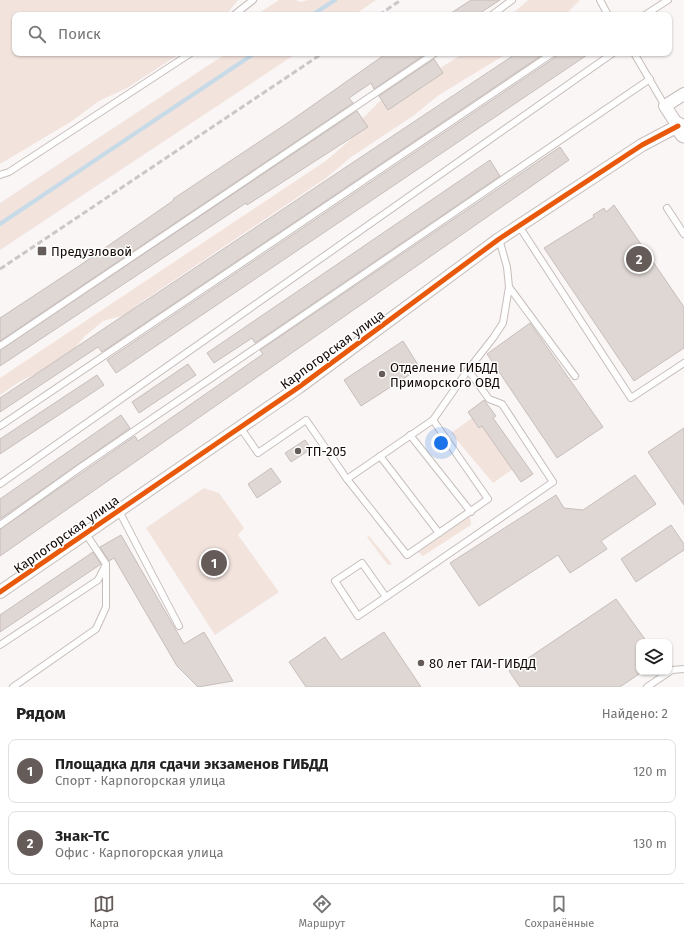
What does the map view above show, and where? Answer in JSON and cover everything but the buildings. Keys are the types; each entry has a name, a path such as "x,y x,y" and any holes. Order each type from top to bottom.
{"street":[{"path":"681,130 665,106 684,94"},
{"name":"Карпогорская улица","path":"0,592 299,386 499,238 642,145 681,130"}],"lane":[{"path":"238,12 253,0"},
{"path":"496,12 512,0"},
{"path":"600,0 606,12"},
{"path":"650,12 668,0"},
{"path":"0,175 9,172 186,56"},
{"path":"0,346 431,56"},
{"path":"0,426 549,56"},
{"path":"0,484 609,56"},
{"path":"636,56 665,106"},
{"path":"0,525 81,467 650,79"},
{"path":"667,208 684,234"},
{"path":"519,226 631,398 684,363"},
{"path":"347,480 433,420 503,323 509,286 507,266 499,238"},
{"path":"509,286 575,376"},
{"path":"386,597 362,563 334,582 358,616 386,597 553,482 502,404 489,399 468,370"},
{"path":"240,427 258,453 306,420 347,480 407,555 488,499 433,420"},
{"path":"410,435 470,512"},
{"path":"380,456 439,533"},
{"path":"119,511 179,626"},
{"path":"13,687 96,629 106,607 106,564 86,534"},
{"path":"0,646 98,580 106,564"},
{"path":"647,687 672,670 684,669"}],"shaded area":[{"path":"0,0 238,0 228,12 12,12 12,56 176,56 127,88 99,101 72,121 0,164"},
{"path":"279,0 296,0 300,2 308,0 376,0 358,12 261,12"},
{"path":"528,0 580,0 568,12 514,12"},
{"path":"222,56 292,56 0,250 0,203"},
{"path":"459,56 503,56 439,95 413,116 351,157 326,178 143,301 125,315 103,321 85,336 70,354 51,366 19,382 0,395 0,378 327,160 350,140 359,122 381,100 429,75"},
{"path":"472,418 479,428 483,425 513,469 493,483 451,433"},
{"path":"204,488 219,493 244,528 238,535 279,592 215,635 146,528"},
{"path":"470,516 471,525 423,556 418,552"},
{"path":"369,536 392,564 388,565 367,537"}],"waterway":[{"path":"317,12 335,0"},
{"path":"0,224 251,56"}],"railway":[{"path":"383,12 401,0"},
{"path":"0,269 319,56"}],"cycle path":[{"path":"0,592 299,387 499,239 642,145 678,126"}],"place":[{"name":"Предузловой","path":"42,251"},
{"name":"Знак-ТС","path":"639,259"},
{"name":"Отделение ГИБДД Приморского ОВД","path":"382,374"},
{"name":"ТП-205","path":"298,451"},
{"name":"Площадка для сдачи экзаменов ГИБДД","path":"214,563"},
{"name":"80 лет ГАИ-ГИБДД","path":"421,663"}]}
